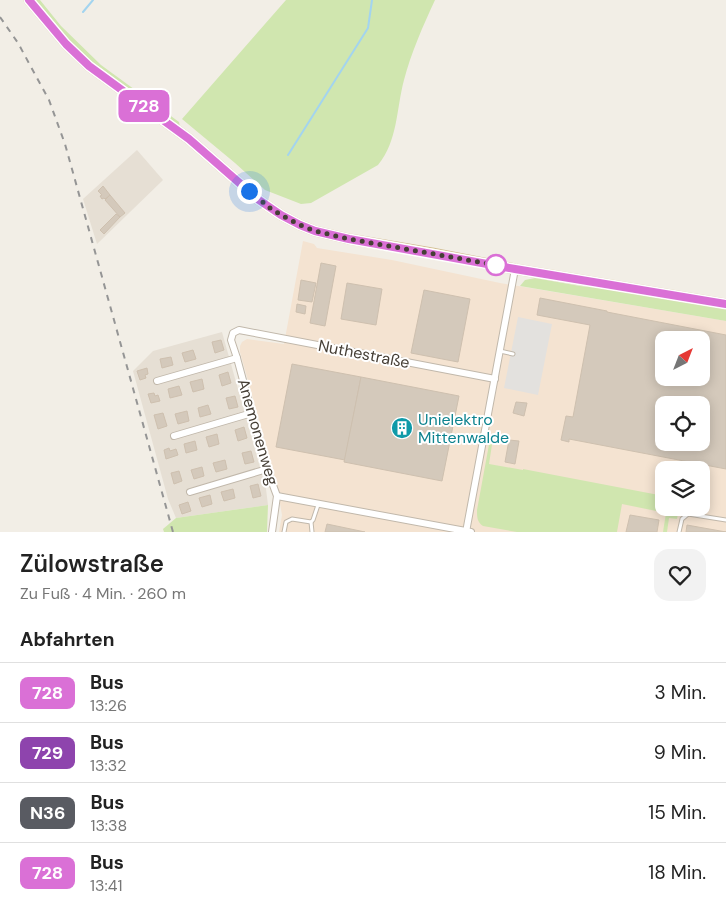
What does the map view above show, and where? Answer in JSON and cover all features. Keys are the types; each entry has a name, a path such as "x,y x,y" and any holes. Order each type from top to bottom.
{"main road":[{"path":"29,0 66,44 89,66 189,139 259,200 300,225 332,236 726,304"}],"street":[{"path":"276,496 468,532 515,269"},
{"name":"Nuthestraße","path":"232,333 240,330 495,379"},
{"name":"Anemonenweg","path":"232,333 231,340 276,496 272,532"},
{"path":"157,381 237,358"},
{"path":"174,436 252,413"},
{"path":"190,492 267,469"}],"lane":[{"path":"500,351 513,354"},
{"path":"312,532 311,522 315,518 319,504"},
{"path":"679,532 682,519 688,514 726,520"},
{"path":"284,532 286,522 292,519 311,522"}],"shaded area":[{"path":"137,150 163,180 97,244 83,199"},
{"path":"303,241 314,244 317,248 392,260 500,283 726,321 726,532 279,532 282,515 276,481 240,352 242,342 247,339 284,344"},
{"path":"518,317 552,324 538,395 504,388"},
{"path":"222,332 266,489 268,505 176,518 168,499 133,371 153,351"}],"green space":[{"path":"33,0 40,0 61,26 101,65 179,122 180,127 92,63 69,41"},
{"path":"286,0 435,0 410,60 401,91 396,124 385,155 378,165 311,203 301,204 265,190 182,119"},
{"path":"535,278 580,286 637,292 726,308 726,321 520,286 525,280"},
{"path":"493,438 489,464 655,494 655,511 622,504 617,532 517,532 483,526 478,519 477,510 490,439"},
{"path":"268,505 267,532 164,532 163,529 176,518"},
{"path":"666,516 678,516 677,519 669,518 667,532 663,532"}],"building":[{"path":"103,186 110,195 105,199 102,199 100,196 102,195 98,191"},
{"path":"110,195 125,213 120,217 105,200"},
{"path":"116,214 120,217 104,234 100,230"},
{"path":"321,263 336,266 325,326 310,323"},
{"path":"301,280 316,283 312,302 298,300"},
{"path":"347,283 382,289 376,325 341,319"},
{"path":"424,290 470,299 458,362 411,353"},
{"path":"540,298 705,331 655,331 655,386 710,386 710,332 726,335 726,469 710,466 710,461 684,461 569,439 569,442 561,440 566,416 573,417 590,325 537,315"},
{"path":"297,304 306,306 305,314 296,312"},
{"path":"221,340 224,350 215,353 212,342"},
{"path":"193,350 196,359 185,362 182,353"},
{"path":"171,357 173,365 162,368 160,359"},
{"path":"292,364 361,377 345,460 276,447"},
{"path":"147,368 148,374 145,375 146,378 140,380 137,371"},
{"path":"228,372 231,383 222,386 219,375"},
{"name":"Unielektro Mittenwalde","path":"361,377 459,396 442,481 344,462"},
{"path":"202,379 204,389 193,392 190,382"},
{"path":"179,386 182,395 170,398 168,389"},
{"path":"154,393 155,396 158,395 160,401 151,403 148,394"},
{"path":"235,396 238,407 229,409 226,398"},
{"path":"516,402 527,403 524,416 513,413"},
{"path":"208,405 211,414 200,417 198,408"},
{"path":"187,411 189,421 178,424 175,414"},
{"path":"163,413 167,426 158,429 154,415"},
{"path":"244,427 247,438 238,441 235,430"},
{"path":"217,434 219,444 209,447 206,437"},
{"path":"509,440 519,441 515,464 505,462"},
{"path":"195,441 197,450 186,453 184,444"},
{"path":"169,448 170,451 176,449 178,455 166,459 164,450"},
{"path":"251,451 254,462 245,464 242,453"},
{"path":"225,460 227,469 216,472 213,463"},
{"path":"202,467 204,476 194,479 191,470"},
{"path":"179,471 182,481 174,484 171,473"},
{"path":"258,484 261,496 253,498 250,486"},
{"path":"233,489 235,498 224,501 221,492"},
{"path":"210,495 212,504 202,507 199,498"},
{"path":"188,502 191,511 182,514 179,505"},
{"path":"630,515 659,520 657,532 626,532"},
{"path":"327,524 365,532 325,532"},
{"path":"687,525 726,532 686,532"}],"waterway":[{"path":"83,12 93,0"},
{"path":"288,155 368,28 372,0"}],"railway":[{"path":"0,17 18,43 49,100 65,144 173,532"}],"bus line":[{"name":"728","path":"29,0 66,44 89,66 189,139 259,200 300,225 332,236 726,304"}],"place":[{"name":"Unielektro Mittenwalde","path":"402,428"}],"route":[{"path":"249,191 281,215 315,231 332,236 496,265"}]}
